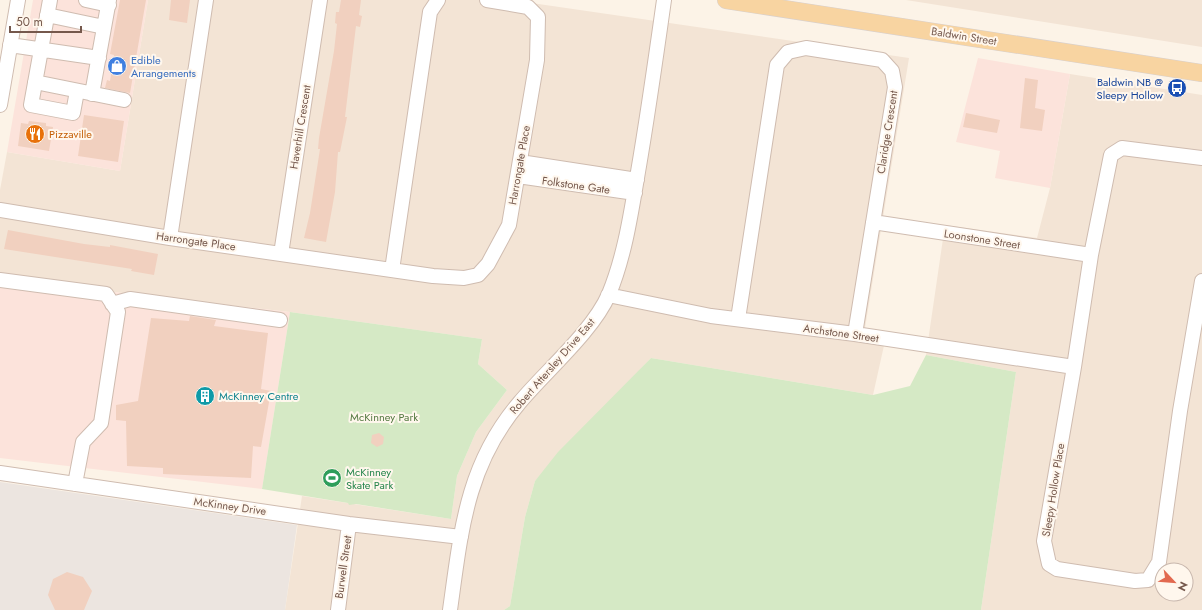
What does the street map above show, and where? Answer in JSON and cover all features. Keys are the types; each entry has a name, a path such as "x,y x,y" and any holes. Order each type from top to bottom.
{"main road":[{"name":"Baldwin Street","path":"726,0 1202,73"}],"street":[{"path":"0,105 18,0"},
{"path":"50,0 31,105 73,113 77,91"},
{"path":"86,0 109,2 92,94"},
{"path":"170,238 206,0"},
{"name":"Haverhill Crescent","path":"280,254 320,0"},
{"path":"392,270 430,12 438,0"},
{"name":"Harrongate Place","path":"0,210 170,238 392,270 464,278 478,275 488,264 509,225 537,60 538,17 528,7 487,0"},
{"name":"Robert Attersley Drive East","path":"450,610 467,502 478,469 494,435 519,403 591,324 608,295 628,234 656,65 664,0"},
{"path":"47,15 104,27"},
{"path":"10,45 98,58"},
{"name":"Claridge Crescent","path":"738,319 777,65 788,52 806,48 882,60 892,71 895,87 855,334"},
{"path":"35,82 124,100"},
{"name":"Sleepy Hollow Place","path":"1202,158 1122,148 1111,155 1091,255 1074,367 1044,541 1049,564 1057,569 1135,582 1148,580 1159,562 1180,411 1201,299 1202,281"},
{"name":"Folkstone Gate","path":"520,162 636,186"},
{"name":"Folkstone Gate","path":"518,176 636,186"},
{"name":"Loonstone Street","path":"873,222 1091,255"},
{"path":"0,280 106,294 118,312 101,424 83,442 75,484"},
{"name":"Archstone Street","path":"608,295 711,316 855,334 1074,367"},
{"path":"112,304 130,298 280,320"},
{"name":"McKinney Drive","path":"0,473 349,524 461,537"},
{"name":"Burwell Street","path":"338,610 349,524"}],"shaded area":[{"path":"33,0 148,0 120,171 7,152"},
{"path":"148,0 511,0 909,58 865,328 887,332 873,395 651,358 535,481 525,517 510,606 504,610 285,610 302,496 451,519 457,476 476,432 507,390 478,364 482,339 290,312 0,279 0,190 7,152 120,171"},
{"path":"906,0 1202,0 1202,47"},
{"path":"978,58 1070,74 1050,188 995,178 1000,151 956,142"},
{"path":"1070,74 1202,95 1202,610 981,610 1016,372 926,355 945,225 1037,238 1050,188"},
{"path":"0,279 290,312 262,489 0,458"},
{"path":"0,482 297,525 285,610 0,610"}],"green space":[{"name":"McKinney Park","path":"290,312 482,339 478,364 507,390 476,432 457,476 451,519 356,504 349,505 348,503 262,489"},
{"path":"926,355 1016,372 981,610 504,610 510,606 525,517 535,481 558,452 651,358 873,395 910,386"}],"building":[{"path":"120,0 146,0 130,93 105,88 107,80 110,81 114,55 110,54"},
{"path":"171,0 190,0 187,23 169,20"},
{"path":"341,0 361,0 359,15 362,16 360,27 356,26 345,117 347,117 340,152 338,152 335,192 326,242 304,238 310,213 320,149 318,149 319,138 334,51 337,24 335,23 336,12 339,12"},
{"path":"1025,78 1038,80 1035,108 1045,110 1042,131 1020,128"},
{"path":"966,113 1000,120 997,133 963,127"},
{"path":"84,115 124,121 118,162 78,156"},
{"path":"29,121 46,123 46,126 53,127 49,151 18,146 21,123 28,124"},
{"path":"8,230 84,244 110,247 110,245 158,254 154,275 131,271 132,269 4,249"},
{"name":"McKinney Centre","path":"190,316 216,320 214,326 268,333 261,389 271,391 261,447 253,446 251,478 163,474 163,468 127,466 126,421 116,420 116,405 138,401 151,318 189,321"},
{"path":"379,433 384,437 383,444 377,447 371,443 372,435"},
{"path":"67,572 83,577 92,591 84,610 55,610 48,595 53,579"}],"place":[{"name":"Edible Arrangements","path":"117,66"},
{"name":"Baldwin NB @ Sleepy Hollow","path":"1177,88"},
{"name":"Pizzaville","path":"35,134"},
{"name":"McKinney Centre","path":"205,396"},
{"name":"McKinney Skate Park","path":"332,478"}]}
